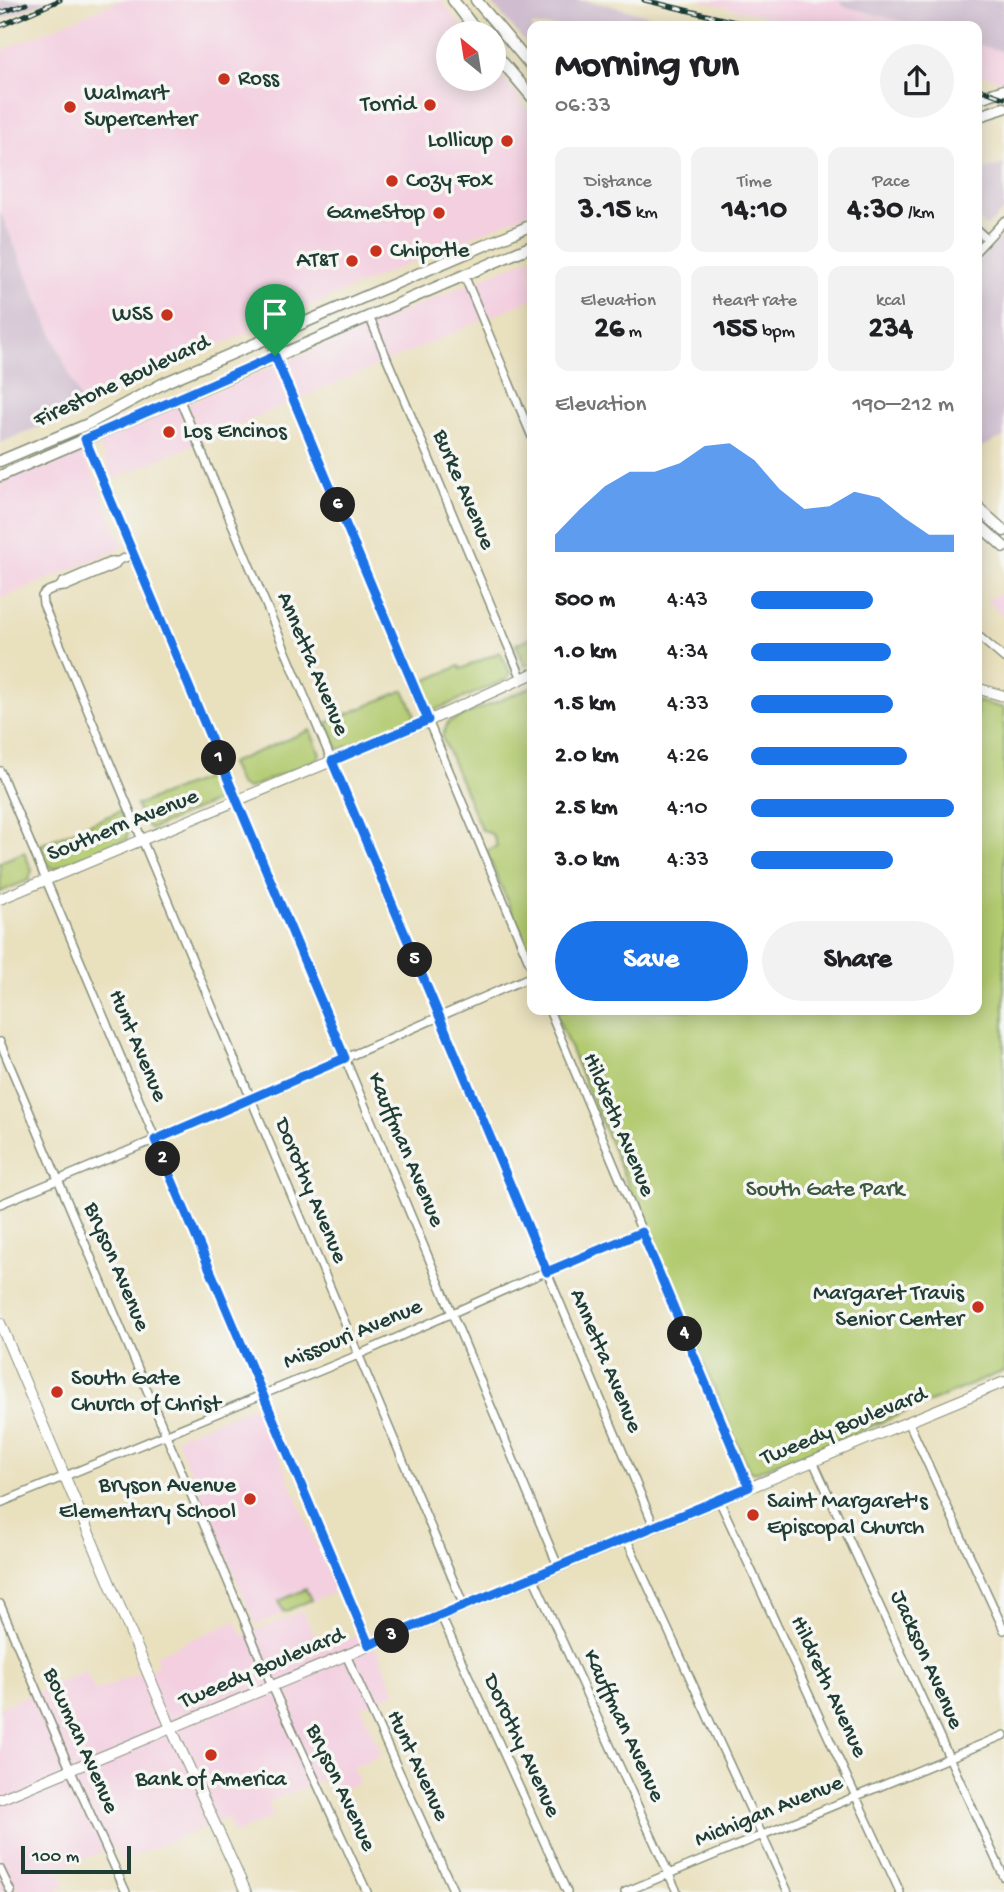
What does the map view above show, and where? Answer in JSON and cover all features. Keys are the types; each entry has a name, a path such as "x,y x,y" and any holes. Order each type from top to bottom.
{"main road":[{"path":"453,0 469,21"},
{"path":"476,0 527,61"},
{"path":"506,66 527,91"},
{"path":"982,97 1004,90"},
{"path":"982,115 1004,108"},
{"name":"Firestone Boulevard","path":"0,461 88,424 166,382 527,227"},
{"name":"Firestone Boulevard","path":"0,476 527,248"},
{"path":"982,511 1004,531"},
{"path":"982,527 1004,547"}],"street":[{"path":"982,245 1004,222"},
{"path":"982,234 988,239"},
{"path":"464,275 527,425"},
{"name":"Burke Avenue","path":"369,316 527,677"},
{"path":"268,338 527,957"},
{"name":"Annetta Avenue","path":"179,398 654,1526"},
{"name":"Kauffman Avenue","path":"85,439 558,1566"},
{"name":"Dorothy Avenue","path":"134,554 63,582 42,596 43,604 464,1606"},
{"path":"982,639 1004,658"},
{"name":"Southern Avenue","path":"0,898 527,677"},
{"path":"982,690 1004,696"},
{"name":"Hunt Avenue","path":"0,771 369,1645"},
{"path":"0,1204 250,1100 527,978"},
{"name":"Hildreth Avenue","path":"551,1015 749,1487"},
{"name":"Bryson Avenue","path":"0,1042 272,1686 367,1892"},
{"name":"Missouri Avenue","path":"0,1503 642,1232"},
{"path":"0,1323 171,1728 246,1892"},
{"name":"Tweedy Boulevard","path":"0,1799 1004,1382"},
{"path":"908,1422 1004,1630"},
{"name":"Jackson Avenue","path":"813,1461 1004,1877"},
{"name":"Hildreth Avenue","path":"719,1500 900,1892"},
{"path":"626,1538 788,1892"},
{"name":"Kauffman Avenue","path":"533,1577 677,1892"},
{"name":"Bowman Avenue","path":"0,1604 126,1892"},
{"name":"Dorothy Avenue","path":"441,1616 567,1892"},
{"name":"Hunt Avenue","path":"346,1655 454,1892"},
{"name":"Michigan Avenue","path":"625,1892 1004,1735"},
{"path":"0,1869 11,1892"}],"shaded area":[{"path":"0,0 48,0 0,20"},
{"path":"120,0 441,0 458,21 436,21 436,91 506,91 506,81 527,109 527,213 82,404 0,211 0,51"},
{"path":"489,0 577,0 670,21 527,21 527,44"},
{"path":"697,0 840,0 843,6 901,21 785,21"},
{"path":"840,0 1004,0 1004,52 982,45 982,21 901,21 843,6"},
{"path":"982,45 1004,52 1004,80 982,75"},
{"path":"1004,164 1004,210 985,226 982,223 982,171"},
{"path":"0,211 84,409 0,443"},
{"path":"1004,234 1004,437 982,447 982,258"},
{"path":"527,259 527,301 113,479 97,441"},
{"path":"82,447 124,547 0,599 0,482"},
{"path":"1004,592 1004,617 986,600"},
{"name":"Bryson Avenue Elementary School","path":"257,1404 336,1591 256,1625 176,1438"},
{"path":"303,1611 320,1650 369,1631 396,1693 361,1707 382,1755 353,1767 359,1782 331,1795 324,1779 268,1802 274,1817 234,1834 227,1818 121,1861 114,1847 58,1869 65,1886 51,1892 20,1892 17,1887 0,1892 0,1707 86,1671 95,1691 159,1665 155,1655 236,1621 243,1636"}],"green space":[{"path":"527,639 527,665 525,666 516,644"},
{"path":"500,652 510,672 508,679 435,710 430,707 420,683"},
{"path":"527,689 527,947 486,851 497,846 493,835 481,829 442,737 448,722"},
{"path":"404,690 414,718 339,750 326,723"},
{"name":"South Gate Park","path":"982,702 1004,708 1004,1371 800,1456 788,1458 754,1473 749,1471 556,1015 982,1015"},
{"path":"310,730 320,754 318,759 247,789 239,784 230,763"},
{"path":"217,774 224,790 221,799 151,829 144,823 136,805"},
{"path":"120,811 128,830 127,839 55,869 47,864 40,845"},
{"path":"24,852 32,870 29,880 0,892 0,862"},
{"path":"306,1589 311,1600 284,1612 279,1601"}],"railway":[{"path":"0,26 60,0"},
{"path":"644,0 731,21"},
{"path":"0,13 26,4"},
{"path":"982,90 1004,98"}],"place":[{"name":"Ross","path":"224,79"},
{"name":"Torrid","path":"430,105"},
{"name":"Walmart Supercenter","path":"70,107"},
{"name":"Lollicup","path":"507,141"},
{"name":"Cozy Fox","path":"392,181"},
{"name":"GameStop","path":"439,213"},
{"name":"Chipotle","path":"376,251"},
{"name":"AT&T","path":"352,261"},
{"name":"WSS","path":"167,315"},
{"name":"Los Encinos","path":"169,432"},
{"name":"Margaret Travis Senior Center","path":"978,1307"},
{"name":"South Gate Church of Christ","path":"57,1392"},
{"name":"Bryson Avenue Elementary School","path":"250,1499"},
{"name":"Saint Margaret's Episcopal Church","path":"753,1515"},
{"name":"Bank of America","path":"211,1755"}],"route":[{"path":"275,356 428,720 332,761 547,1272 642,1232 749,1487 369,1645 155,1140 345,1058 85,439 275,356"}]}
